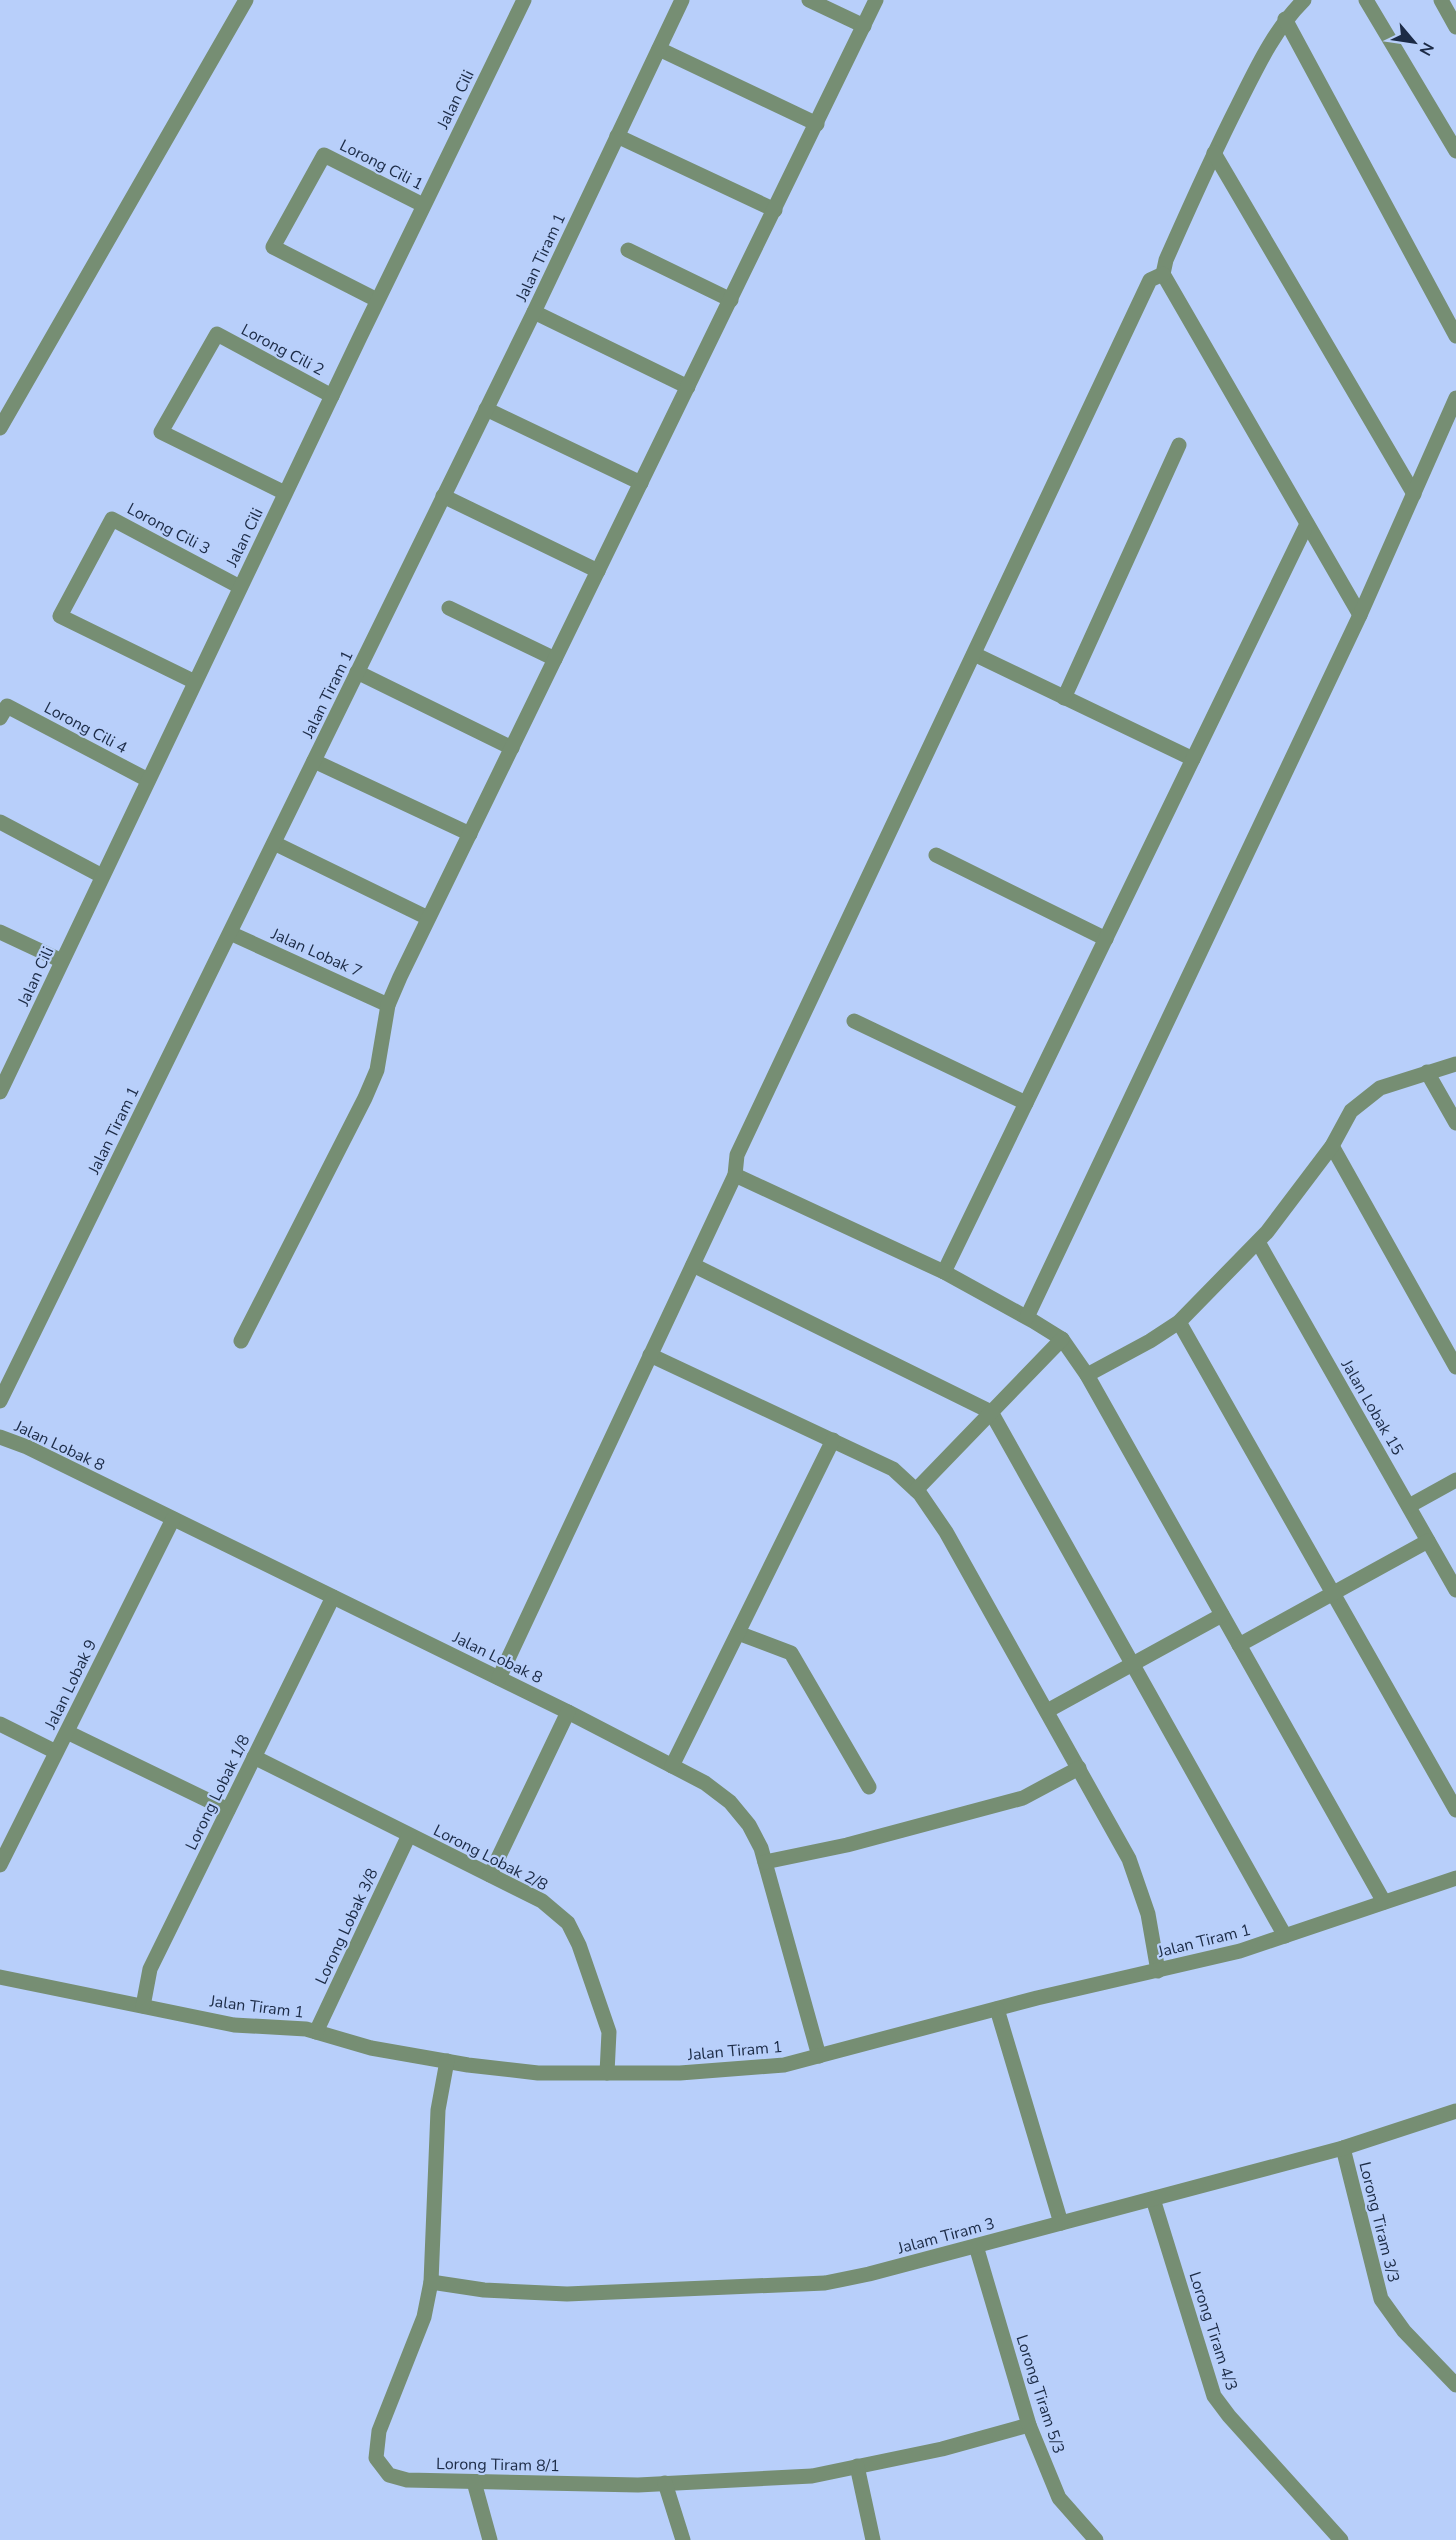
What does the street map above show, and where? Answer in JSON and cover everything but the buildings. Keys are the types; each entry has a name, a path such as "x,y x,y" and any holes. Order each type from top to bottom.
{"street":[{"path":"0,428 246,0"},
{"name":"Jalan Cili","path":"0,1092 6,1061 62,962 377,300 524,0"},
{"name":"Jalan Tiram 1","path":"0,1401 534,312 682,0"},
{"path":"809,0 864,26"},
{"path":"241,1341 365,1098 377,1070 388,1005 428,918 876,0"},
{"path":"1304,0 1285,19 1259,63 1214,153 1166,260 1163,274 1360,615"},
{"path":"1366,0 1456,151"},
{"path":"1441,0 1456,27"},
{"path":"1285,19 1456,336"},
{"path":"659,49 817,124"},
{"path":"617,136 775,210"},
{"path":"1214,153 1414,494"},
{"name":"Lorong Cili 1","path":"377,300 273,247 324,155 423,205"},
{"path":"628,250 731,300"},
{"path":"499,1678 735,1175 737,1155 1150,280 1163,274"},
{"path":"534,312 688,387"},
{"name":"Lorong Cili 2","path":"285,493 161,432 217,334 332,396"},
{"path":"1027,1317 1360,615 1456,398"},
{"path":"486,410 641,483"},
{"path":"1065,698 1179,445"},
{"path":"444,496 598,571"},
{"name":"Lorong Cili 3","path":"195,682 60,616 112,519 240,586"},
{"path":"944,1272 1307,524"},
{"path":"449,608 555,659"},
{"path":"974,654 1193,759"},
{"path":"357,672 512,748"},
{"name":"Lorong Cili 4","path":"3,712 148,780"},
{"path":"314,761 470,834"},
{"path":"0,822 102,876"},
{"path":"274,843 428,918"},
{"path":"936,855 1106,939"},
{"path":"0,932 62,962"},
{"name":"Jalan Lobak 7","path":"230,933 388,1005"},
{"path":"854,1022 1026,1103"},
{"path":"1087,1375 1150,1341 1179,1322 1258,1242 1332,1146 1351,1111 1380,1088 1456,1064"},
{"path":"1427,1072 1456,1123"},
{"path":"1332,1146 1456,1367"},
{"path":"735,1175 944,1272 1027,1317 1062,1339 1087,1375 1384,1902"},
{"name":"Jalan Lobak 15","path":"1258,1242 1456,1590"},
{"path":"693,1265 991,1412 1285,1936"},
{"path":"1179,1322 1456,1810"},
{"path":"916,1490 1062,1339"},
{"path":"650,1355 893,1468 916,1490 946,1532 1129,1859 1148,1914 1158,1971"},
{"name":"Jalan Lobak 8","path":"0,1437 27,1447 499,1678 705,1783 730,1802 749,1825 765,1862 819,2056"},
{"path":"672,1766 833,1440"},
{"path":"1408,1506 1456,1480"},
{"name":"Jalan Lobak 9","path":"0,1866 172,1519"},
{"path":"1239,1645 1428,1541"},
{"name":"Lorong Lobak 1/8","path":"143,2006 150,1969 333,1597"},
{"path":"1047,1711 1222,1615"},
{"path":"738,1633 790,1653 869,1787"},
{"path":"490,1875 568,1712"},
{"path":"0,1724 56,1752"},
{"path":"67,1732 228,1810"},
{"name":"Lorong Lobak 2/8","path":"254,1757 542,1901 568,1923 579,1945 609,2032 607,2073"},
{"path":"765,1862 847,1845 1023,1798 1079,1768"},
{"name":"Lorong Lobak 3/8","path":"316,2032 409,1835"},
{"name":"Jalan Tiram 1","path":"0,1977 234,2025 306,2029 371,2048 447,2061 538,2073 680,2073 784,2065 997,2009 1240,1951 1456,1878"},
{"path":"997,2009 1061,2223"},
{"name":"Lorong Tiram 8/1","path":"447,2061 438,2110 431,2282 424,2317 378,2431 376,2457 389,2475 407,2480 638,2485 812,2476 942,2450 1029,2425"},
{"name":"Jalam Tiram 3","path":"431,2282 484,2290 567,2294 825,2283 976,2246 1343,2148 1456,2111"},
{"name":"Lorong Tiram 3/3","path":"1343,2148 1381,2299 1404,2331 1456,2385"},
{"name":"Lorong Tiram 4/3","path":"1153,2199 1214,2396 1229,2416 1341,2540"},
{"name":"Lorong Tiram 5/3","path":"976,2246 1029,2425 1059,2498 1096,2540"},
{"path":"857,2466 873,2540"},
{"path":"474,2482 490,2540"},
{"path":"665,2483 682,2540"}]}
